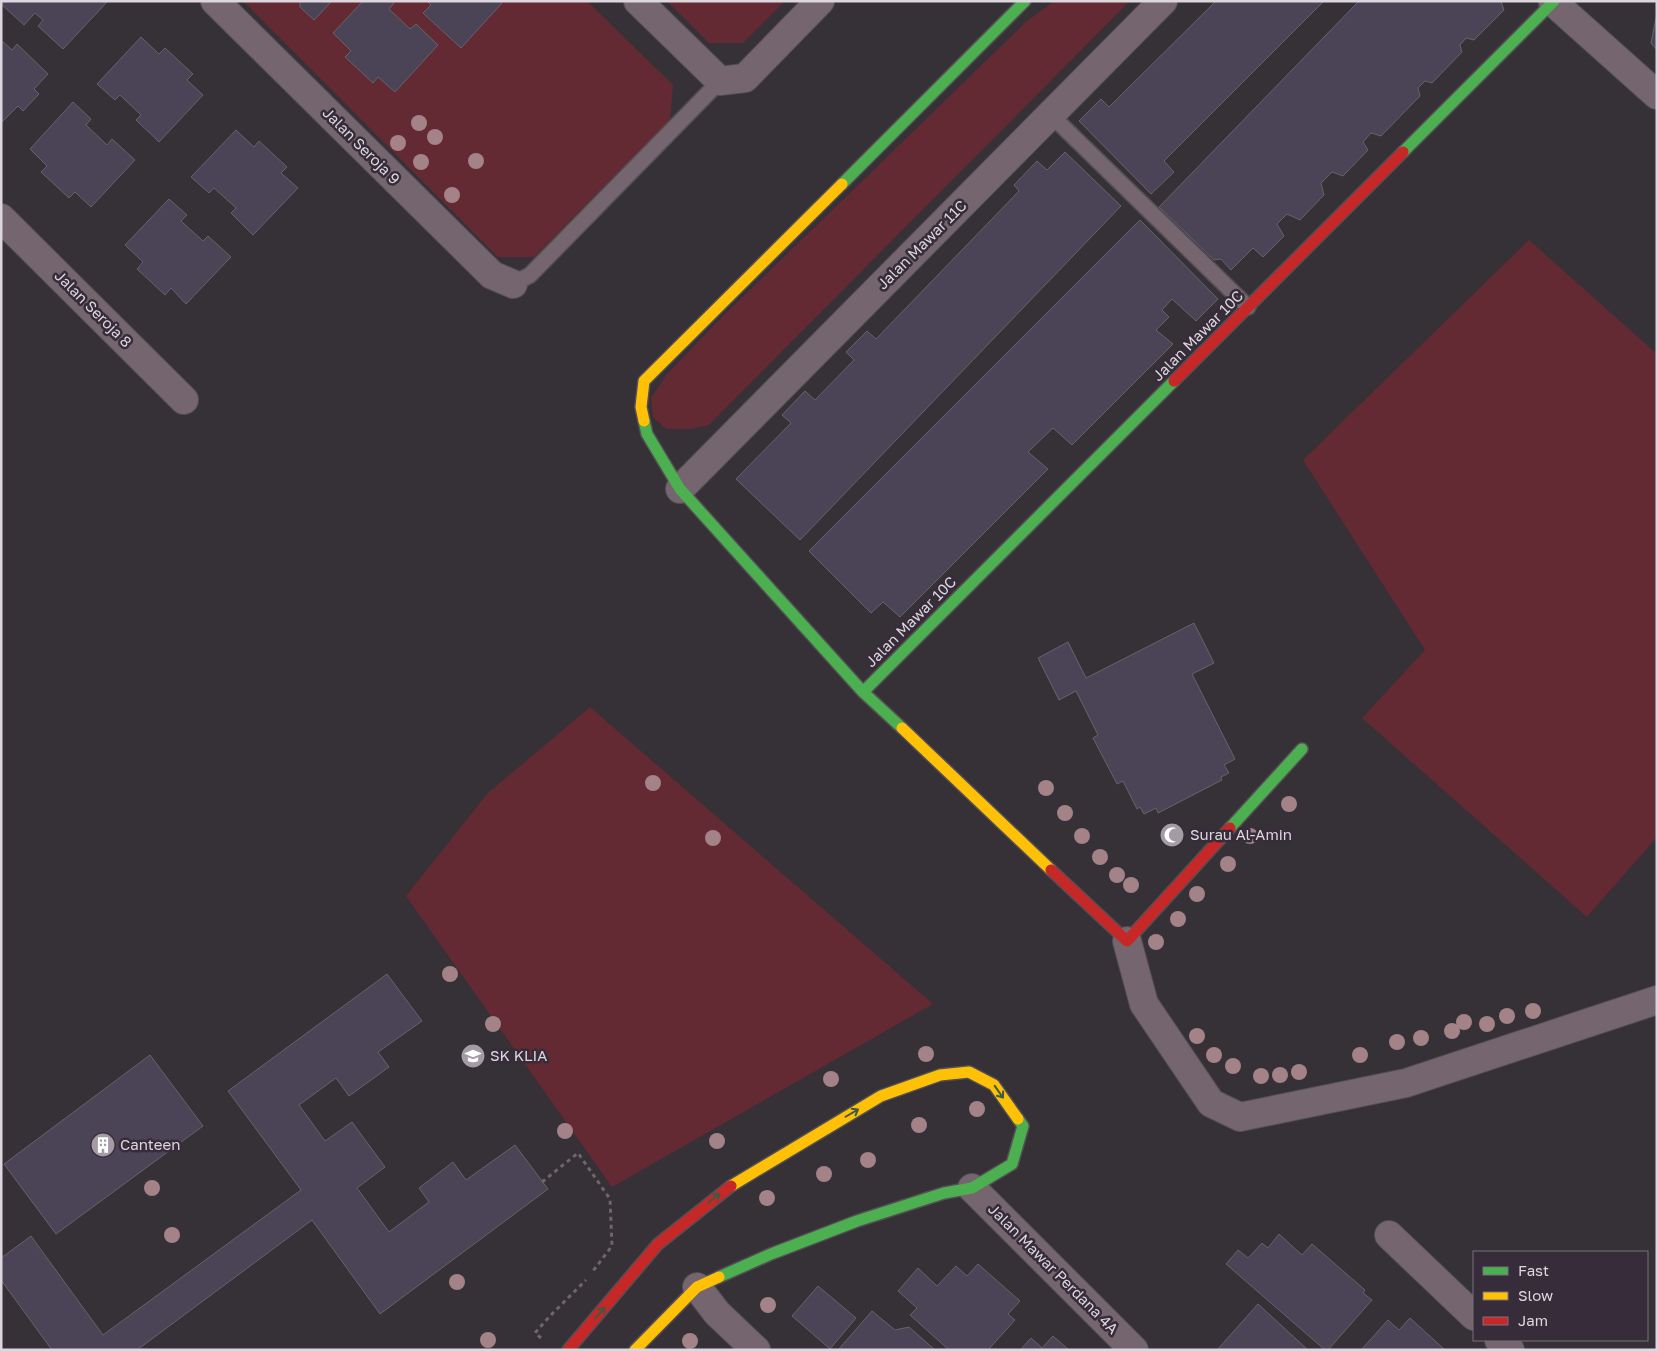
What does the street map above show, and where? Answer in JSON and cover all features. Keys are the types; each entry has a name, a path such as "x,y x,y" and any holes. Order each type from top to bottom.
{"street":[{"name":"Jalan Seroja 9","path":"215,1 492,275 513,284"},
{"path":"638,1 720,81 745,78 820,1"},
{"path":"1010,17 1016,1"},
{"path":"1025,1 644,381 641,407 647,434 680,489 863,692 1127,941 1144,1004 1211,1103 1240,1117 1406,1083 1657,1000"},
{"name":"Jalan Mawar 11C","path":"680,489 1163,1"},
{"path":"1553,2 1657,96"},
{"name":"Jalan Mawar 10C","path":"863,692 1553,2"},
{"name":"Jalan Seroja 8","path":"1,218 184,400"},
{"path":"1127,941 1302,749"},
{"path":"568,1350 658,1244 734,1183 881,1096 940,1075 970,1072 994,1085 1023,1126 1012,1164 972,1188 944,1193 857,1221 771,1254 697,1287 636,1350"},
{"name":"Jalan Mawar Perdana 4A","path":"972,1188 1134,1350"},
{"path":"1389,1235 1473,1315"},
{"path":"697,1287 717,1313 756,1350"},
{"path":"1500,1341 1510,1350"}],"lane":[{"path":"513,284 530,275 720,81"},
{"path":"1050,115 1248,308"}],"path":[{"path":"542,1182 578,1154 610,1199 612,1246 592,1272"},
{"path":"548,1344 535,1333 586,1279"}],"shaded area":[{"path":"243,1 587,1 673,85 670,120 534,257 498,257"},
{"path":"667,1 785,1 743,43 709,43"},
{"path":"1054,1 1130,1 709,425 690,429 666,429 653,417 651,398 667,374 723,316 1027,21"},
{"path":"1529,240 1657,354 1657,837 1587,917 1362,718 1425,650 1303,460"},
{"path":"590,707 933,1004 612,1187 406,896 487,794"}],"building":[{"path":"1,1 108,1 63,49 38,26 43,20 35,13 24,25 1,4"},
{"path":"300,1 332,1 314,20 300,7"},
{"path":"363,1 392,1 394,3 389,9 410,29 416,24 438,45 395,92 378,77 373,83 345,57 351,51 333,33"},
{"path":"427,1 500,1 502,3 461,48 423,13 431,5"},
{"path":"1216,1 1324,1 1164,161 1174,172 1151,194 1079,121 1101,99 1109,107"},
{"path":"1359,1 1501,1 1504,10 1474,40 1466,38 1460,45 1462,52 1432,83 1425,81 1418,88 1420,96 1381,136 1371,133 1363,142 1368,150 1343,176 1332,172 1321,183 1324,195 1300,220 1287,214 1277,224 1284,236 1263,257 1253,248 1231,270 1221,259 1214,260 1159,207"},
{"path":"1657,13 1657,50 1651,43"},
{"path":"141,37 159,54 165,48 193,74 187,80 203,95 159,142 136,120 141,115 120,95 115,100 97,84"},
{"path":"1,40 12,50 17,44 48,74 34,89 39,94 23,111 18,106 1,123"},
{"path":"73,102 91,119 86,125 107,145 112,139 135,160 91,207 75,192 69,198 41,172 47,166 30,149"},
{"path":"236,130 254,147 259,141 287,167 281,173 298,188 253,235 231,213 236,208 214,188 209,193 191,177"},
{"path":"1065,152 1121,206 800,540 736,479 791,423 782,415 805,391 815,400 854,360 846,352 867,331 876,339 1019,191 1014,185 1037,161 1047,170"},
{"path":"169,199 187,215 181,221 203,241 208,236 231,257 186,304 171,288 165,295 137,269 143,262 125,245"},
{"path":"1140,220 1218,299 1196,321 1172,299 1162,310 1169,317 1156,330 1173,344 1072,445 1053,428 1028,452 1048,469 900,617 883,602 871,613 809,551"},
{"name":"Surau Al-Amin","path":"1194,623 1214,663 1192,674 1235,759 1224,765 1229,773 1221,777 1222,780 1158,813 1156,808 1144,814 1140,807 1137,809 1123,781 1117,784 1093,738 1098,735 1076,691 1059,700 1038,658 1068,642 1086,678"},
{"path":"387,974 422,1021 378,1052 389,1067 349,1096 336,1078 299,1105 325,1141 352,1122 385,1167 357,1188 389,1232 429,1202 419,1188 453,1162 466,1180 515,1145 548,1189 380,1314 312,1220 137,1350 52,1350 1,1280 1,1258 31,1236 103,1335 301,1190 228,1091"},
{"name":"Canteen","path":"150,1055 203,1126 56,1234 4,1164"},
{"path":"1279,1234 1302,1255 1312,1244 1365,1290 1363,1293 1372,1300 1328,1350 1325,1350 1226,1264 1238,1250 1248,1258 1262,1243 1268,1248"},
{"path":"978,1264 1020,1301 1008,1314 1015,1320 988,1350 949,1350 910,1315 917,1308 898,1291 918,1268 937,1286 956,1266 967,1276"},
{"path":"818,1286 856,1318 830,1349 792,1316"},
{"path":"1258,1304 1308,1350 1217,1350"},
{"path":"872,1311 895,1330 909,1327 935,1350 838,1350"},
{"path":"1410,1318 1445,1350 1361,1350 1388,1320 1399,1330"},
{"path":"1053,1336 1069,1350 1020,1350 1031,1338 1042,1348"}],"traffic: fast":[{"path":"842,184 1025,1"},
{"path":"1403,152 1554,1"},
{"path":"863,692 1174,381"},
{"path":"644,421 647,434 680,489 863,692 902,728"},
{"path":"1230,828 1302,749"},
{"path":"719,1277 771,1254 857,1221 944,1193 972,1188 1012,1164 1023,1126 1018,1119"}],"traffic: slow":[{"path":"644,421 641,407 644,381 842,184"},
{"path":"902,728 1051,870"},
{"path":"731,1186 881,1096 940,1075 969,1072 994,1085 1018,1119"},
{"path":"635,1350 697,1287 719,1277"}],"traffic: jam":[{"path":"1174,381 1403,152"},
{"path":"1051,870 1127,941 1230,828"},
{"path":"568,1350 658,1244 731,1186"}],"place":[{"name":"Surau Al-Amin","path":"1172,835"},
{"name":"SK KLIA","path":"473,1056"},
{"name":"Canteen","path":"103,1145"}]}
